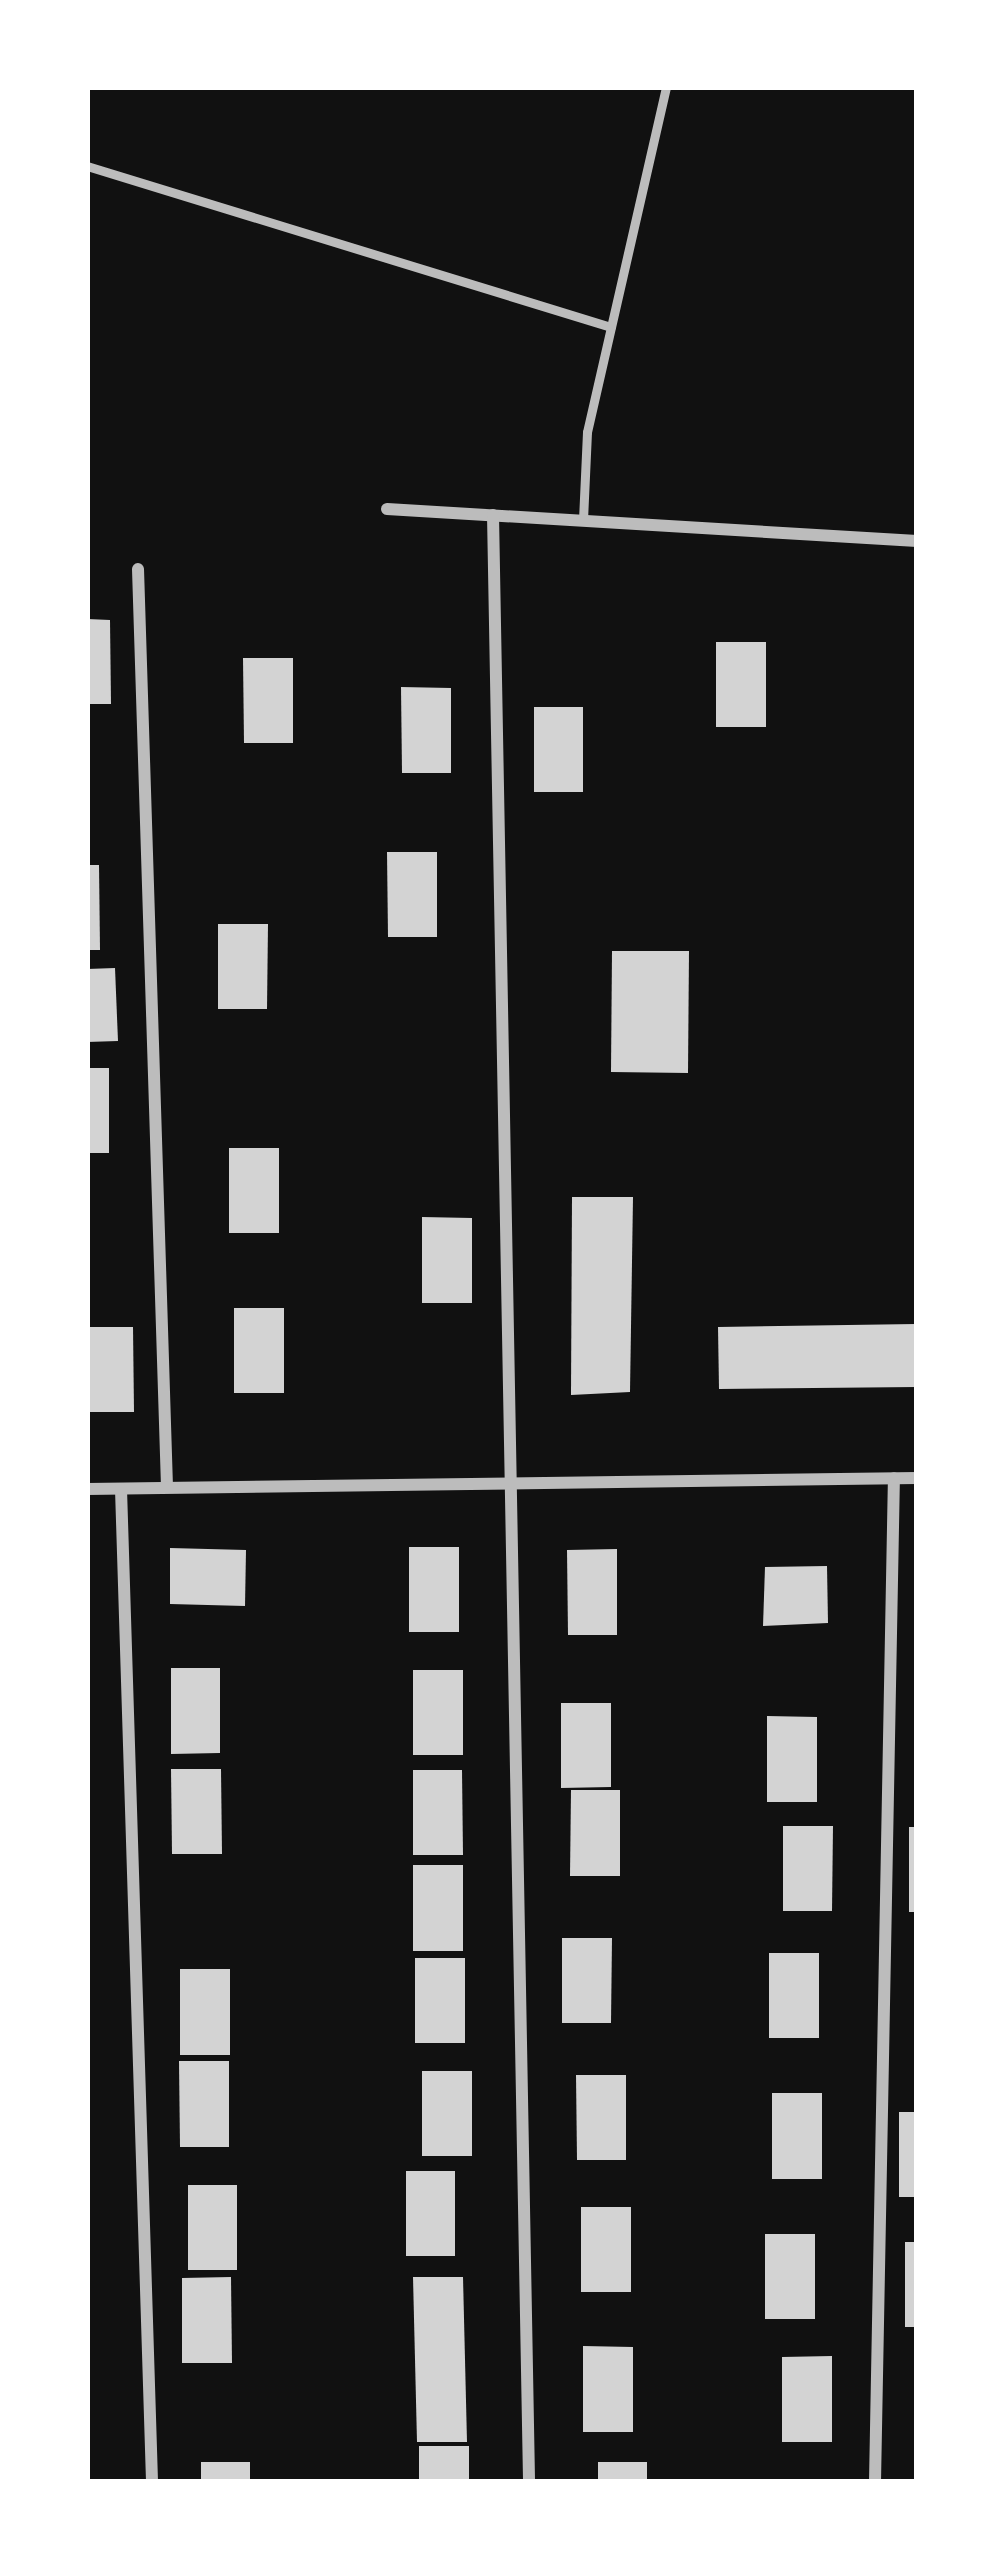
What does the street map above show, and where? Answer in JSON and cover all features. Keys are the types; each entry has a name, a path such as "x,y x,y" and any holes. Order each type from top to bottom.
{"street":[{"path":"387,509 917,541"},
{"path":"494,515 529,2482"},
{"path":"138,569 166,1486"},
{"path":"875,2482 894,1478"},
{"path":"87,1490 166,1486 511,1490 917,1478"},
{"path":"121,1489 152,2482"}],"lane":[{"path":"583,520 587,432 666,87"},
{"path":"87,166 611,327"}],"building":[{"path":"87,619 110,620 111,704 87,704"},
{"path":"716,642 766,642 766,727 716,727"},
{"path":"243,658 293,658 293,743 244,743"},
{"path":"401,687 451,688 451,773 402,773"},
{"path":"534,707 583,707 583,792 534,792"},
{"path":"387,852 437,852 437,937 388,937"},
{"path":"87,865 99,865 100,950 87,950"},
{"path":"218,924 268,924 267,1009 218,1009"},
{"path":"612,951 689,951 688,1073 611,1072"},
{"path":"115,968 118,1041 87,1042 87,969"},
{"path":"87,1068 109,1068 109,1153 87,1153"},
{"path":"229,1148 279,1148 279,1233 229,1233"},
{"path":"572,1197 633,1197 630,1392 571,1395"},
{"path":"422,1217 472,1218 472,1303 422,1303"},
{"path":"234,1308 284,1308 284,1393 234,1393"},
{"path":"916,1324 917,1387 719,1389 718,1327"},
{"path":"87,1327 133,1327 134,1412 87,1412"},
{"path":"409,1547 459,1547 459,1632 409,1632"},
{"path":"170,1548 246,1550 245,1606 170,1604"},
{"path":"617,1549 617,1635 568,1635 567,1550"},
{"path":"827,1566 828,1623 763,1626 765,1567"},
{"path":"171,1668 220,1668 220,1753 171,1754"},
{"path":"413,1670 463,1670 463,1755 413,1755"},
{"path":"561,1703 611,1703 611,1787 561,1788"},
{"path":"767,1716 817,1717 817,1802 767,1802"},
{"path":"171,1769 221,1769 222,1854 172,1854"},
{"path":"413,1770 462,1770 463,1855 413,1855"},
{"path":"571,1790 620,1790 620,1876 570,1876"},
{"path":"783,1826 833,1826 832,1911 783,1911"},
{"path":"909,1827 917,1827 917,1912 909,1912"},
{"path":"413,1865 463,1865 463,1951 413,1951"},
{"path":"562,1938 612,1938 611,2023 562,2023"},
{"path":"769,1953 819,1953 819,2038 769,2038"},
{"path":"415,1958 465,1958 465,2043 415,2043"},
{"path":"180,1969 230,1969 230,2055 180,2055"},
{"path":"179,2061 229,2061 229,2147 180,2147"},
{"path":"422,2071 472,2071 472,2156 422,2156"},
{"path":"576,2075 626,2075 626,2160 577,2160"},
{"path":"772,2093 822,2093 822,2179 772,2179"},
{"path":"899,2112 917,2112 917,2197 899,2197"},
{"path":"406,2171 455,2171 455,2256 406,2256"},
{"path":"188,2185 237,2185 237,2270 188,2270"},
{"path":"581,2207 631,2207 631,2292 581,2292"},
{"path":"765,2234 815,2234 815,2319 765,2319"},
{"path":"905,2242 917,2242 917,2327 905,2327"},
{"path":"231,2277 232,2363 182,2363 182,2278"},
{"path":"413,2277 463,2277 467,2442 417,2442"},
{"path":"583,2346 633,2347 633,2432 583,2432"},
{"path":"832,2356 832,2442 782,2442 782,2357"},
{"path":"419,2446 469,2446 469,2482 419,2482"},
{"path":"201,2462 250,2462 250,2482 201,2482"},
{"path":"598,2462 647,2462 647,2482 598,2482"}]}
